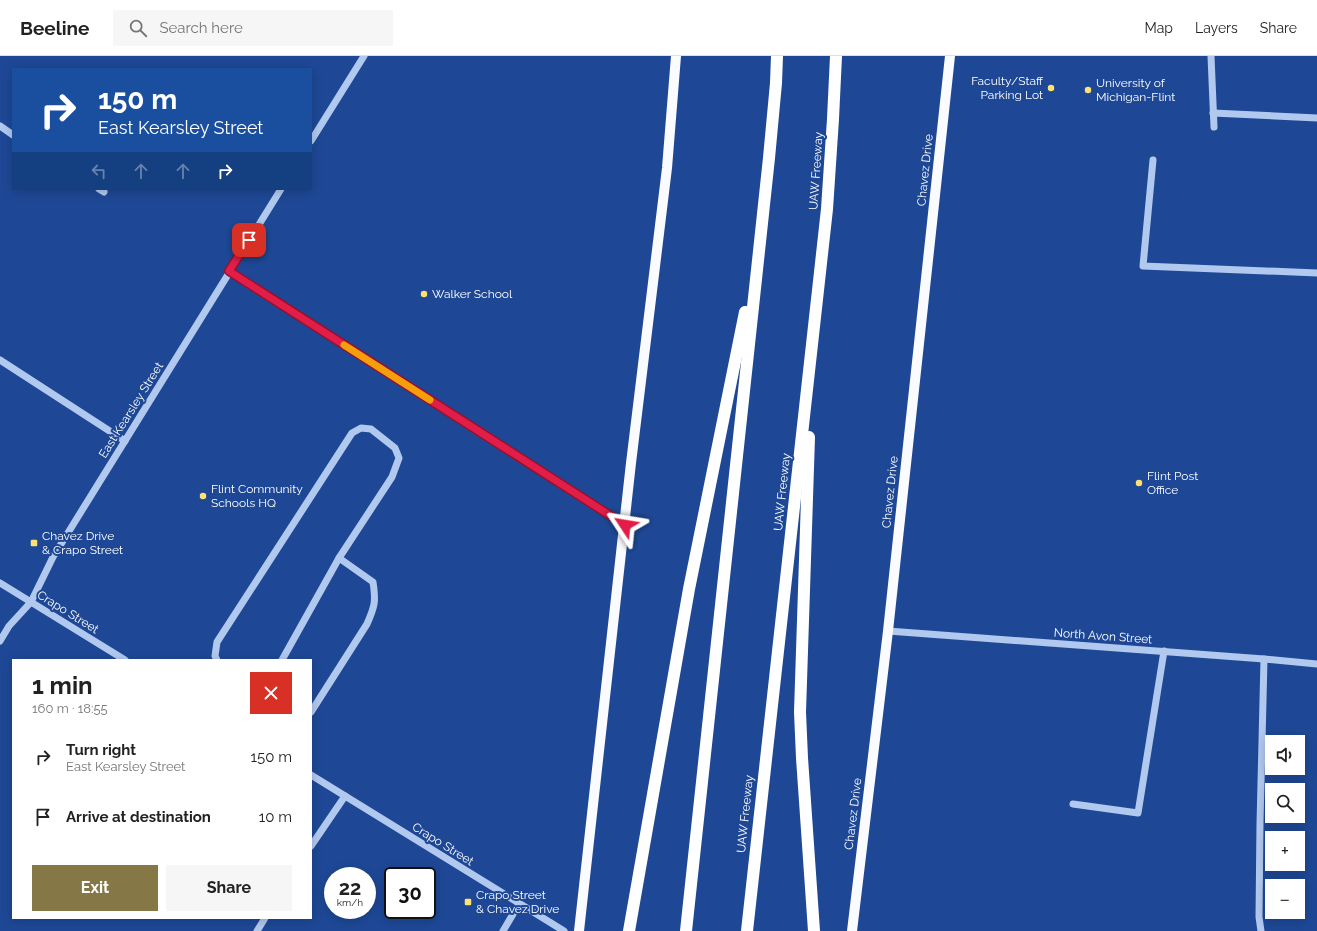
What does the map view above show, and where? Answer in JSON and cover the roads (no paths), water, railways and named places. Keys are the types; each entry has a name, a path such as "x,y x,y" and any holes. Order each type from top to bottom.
{"highway":[{"path":"686,931 760,239 776,82 777,56"},
{"name":"UAW Freeway","path":"746,931 827,209 834,119 836,56"},
{"path":"629,931 689,589 760,239"},
{"path":"812,348 800,712 814,931"}],"main road":[{"path":"579,931 667,168 676,56"},
{"name":"Chavez Drive","path":"852,931 888,631 950,56"}],"street":[{"path":"312,139 364,56"},
{"path":"1211,56 1214,127"},
{"path":"1214,113 1317,118"},
{"path":"0,126 12,134"},
{"path":"1153,160 1144,266 1317,273"},
{"name":"East Kearsley Street","path":"0,640 9,626 31,602 53,557 280,190"},
{"path":"229,271 625,525"},
{"path":"0,360 125,441"},
{"path":"216,659 215,656 217,642 352,433 361,428 371,429 395,448 399,458 392,477 339,558 283,659"},
{"path":"312,710 367,624 376,598 373,582 339,558"},
{"name":"Crapo Street","path":"0,583 123,659"},
{"name":"North Avon Street","path":"888,631 1317,664"},
{"path":"1073,804 1138,813 1164,652"},
{"path":"1261,931 1260,832 1264,659"},
{"name":"Crapo Street","path":"312,776 564,931"},
{"path":"312,845 345,796"},
{"path":"503,931 519,904"},
{"path":"257,931 265,919"}],"place":[{"name":"Faculty/Staff Parking Lot","path":"1051,88"},
{"name":"University of Michigan-Flint","path":"1088,90"},
{"name":"Walker School","path":"424,294"},
{"name":"Flint Post Office","path":"1139,483"},
{"name":"Flint Community Schools HQ","path":"203,496"},
{"name":"Chavez Drive & Crapo Street","path":"34,543"},
{"name":"Crapo Street & Chavez Drive","path":"468,902"}]}
